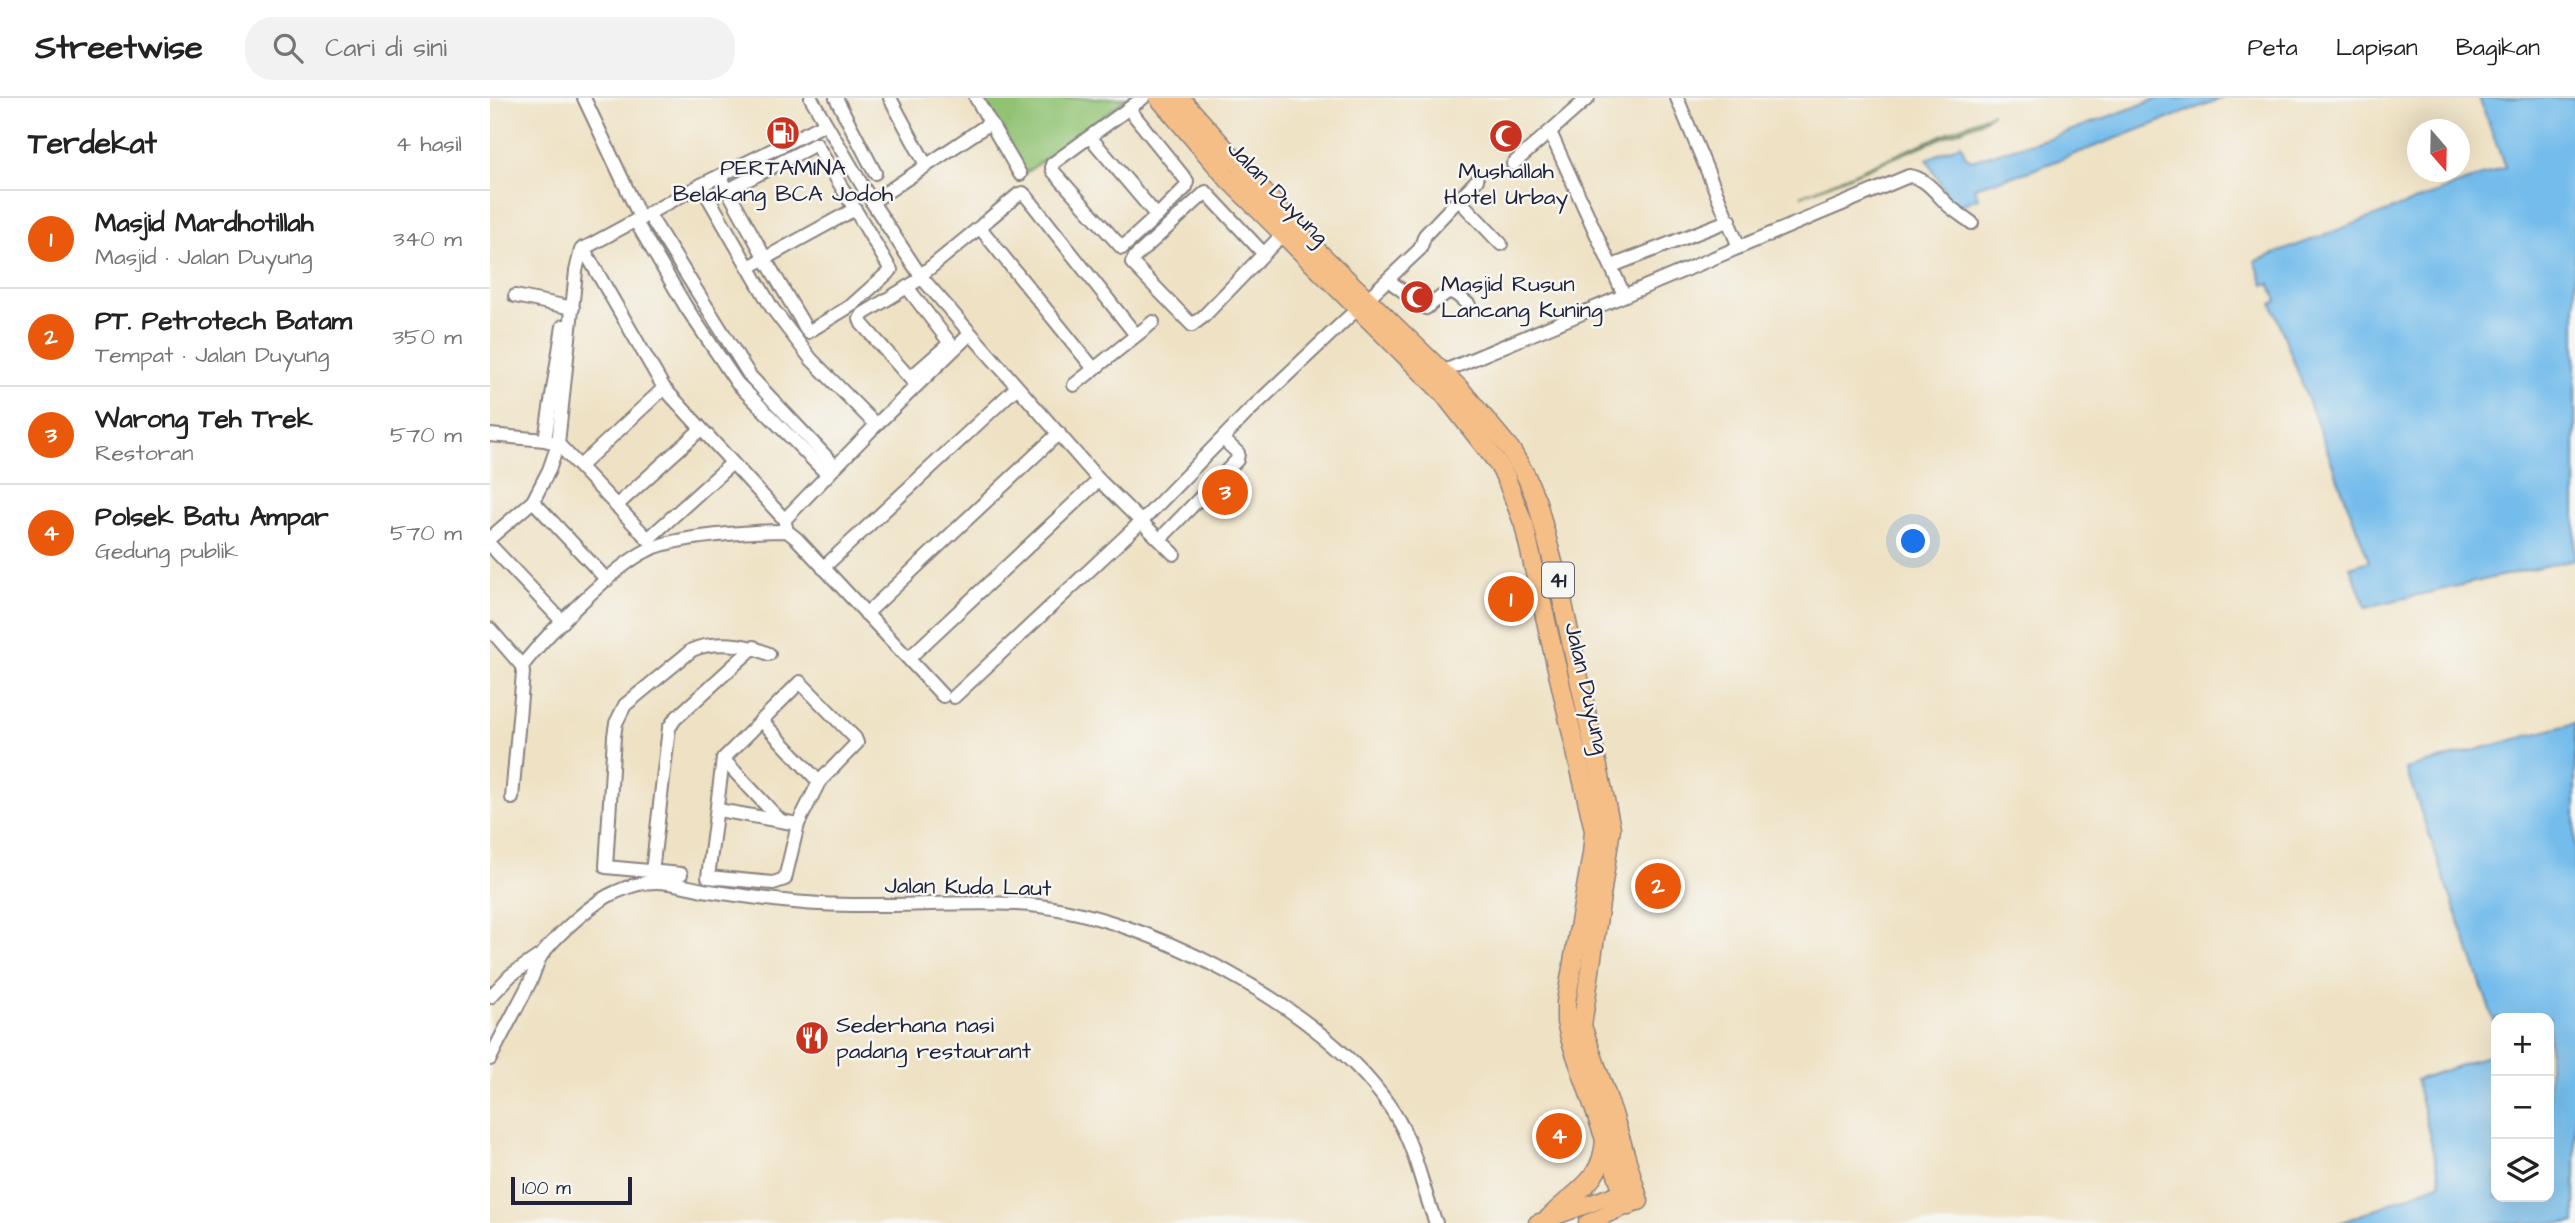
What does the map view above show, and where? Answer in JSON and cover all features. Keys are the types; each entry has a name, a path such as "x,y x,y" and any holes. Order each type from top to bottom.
{"highway":[{"name":"Jalan Duyung","path":"1159,98 1237,181 1282,234 1461,390 1519,462 1537,502 1559,585 1611,828 1582,1026 1613,1114 1631,1197"},
{"name":"Jalan Duyung","path":"1180,98 1237,181 1308,242 1443,393 1497,462 1511,490 1524,525 1592,816 1592,854 1576,933 1565,1012 1573,1048 1605,1138 1631,1197"},
{"path":"1539,590 1559,585"},
{"path":"1542,1221 1581,1191 1595,1175 1603,1157 1605,1138"}],"main road":[{"path":"1542,1221 1631,1197"},
{"path":"1587,1223 1631,1197"}],"street":[{"path":"584,98 686,307 737,383 831,470"},
{"path":"811,98 921,277 1099,480 1174,554"},
{"path":"836,98 875,173"},
{"path":"890,98 926,165"},
{"path":"976,98 1020,174"},
{"path":"1129,109 1187,181 1186,187 1157,216 1127,245 1120,247 1053,172 1052,164 1143,98"},
{"path":"1513,164 1588,98"},
{"path":"1677,98 1739,247"},
{"path":"873,202 990,122"},
{"path":"490,538 533,500 549,470 569,307 579,253 583,248 642,219 701,185 825,124"},
{"path":"1550,132 1624,295"},
{"path":"1090,137 1157,216"},
{"path":"720,176 808,332 852,305 891,270 816,144 728,190"},
{"path":"747,163 752,177"},
{"path":"1442,372 1909,176 1928,184 1972,223"},
{"path":"583,248 664,388 823,568 949,696 1142,521 1249,411 1423,246 1425,235 1477,180"},
{"path":"1211,196 1237,181"},
{"path":"701,185 772,308 797,342 876,425"},
{"path":"1263,253 1206,192 1135,257 1132,263 1192,325 1204,316 1282,234"},
{"path":"913,382 860,321 863,314 921,277 1023,193 1136,335"},
{"path":"1458,199 1501,244"},
{"path":"749,267 855,209"},
{"path":"1612,266 1730,220"},
{"path":"980,227 1094,369"},
{"path":"1388,280 1426,308 1449,291 1469,305"},
{"path":"522,666 563,622 633,559 656,547 786,525 831,470 876,425 950,342 907,287"},
{"path":"515,296 569,307"},
{"path":"1074,385 1153,322"},
{"path":"913,382 970,334"},
{"path":"823,568 1017,387"},
{"path":"580,466 664,388"},
{"path":"616,506 700,430"},
{"path":"866,614 1059,433"},
{"path":"490,435 552,442 580,466 648,539 732,464"},
{"path":"1160,539 1239,457 1223,439"},
{"path":"909,658 1099,480"},
{"path":"533,500 607,580"},
{"path":"490,545 563,622"},
{"path":"490,629 522,666 523,673 512,798"},
{"path":"681,874 653,877 610,870 606,867 614,736 619,715 625,705 692,650 709,644 754,647 769,654"},
{"path":"653,877 668,728 754,647"},
{"path":"784,901 785,878 798,824 819,782 857,743 800,682 723,760 708,877 773,883 785,878"},
{"path":"761,720 819,782"},
{"path":"723,760 779,818"},
{"path":"718,810 779,818 798,824"},
{"name":"Jalan Kuda Laut","path":"490,1059 542,954 584,915 613,893 653,877 784,901 864,906 1016,904 1057,909 1089,915 1200,956 1301,1020 1342,1052 1363,1074 1405,1130 1416,1156 1436,1223"},
{"path":"490,997 511,975 542,954"}],"green space":[{"path":"979,98 1128,98 1023,175"},
{"path":"1993,113 1980,122 1801,196"}],"water":[{"path":"2159,98 2223,98 2027,172 1974,187 1978,198 1954,208 1927,159 1961,144 1966,157 1972,160 2053,137"},
{"path":"2479,98 2575,98 2575,559 2366,607 2350,567 2369,561 2272,304 2277,301 2270,283 2264,285 2255,261 2505,167"},
{"path":"2575,723 2575,1223 2340,1223 2441,1183 2416,1080 2491,1055 2491,1202 2554,1202 2554,1013 2491,1013 2406,769"}],"place":[{"name":"PERTAMINA Belakang BCA Jodoh","path":"783,133"},
{"name":"Mushallah Hotel Urbay","path":"1506,136"},
{"name":"Masjid Rusun Lancang Kuning","path":"1417,297"},
{"name":"Warong Teh Trek","path":"1225,492"},
{"name":"Masjid Mardhotillah","path":"1511,599"},
{"name":"PT. Petrotech Batam","path":"1658,886"},
{"name":"Sederhana nasi padang restaurant","path":"812,1038"},
{"name":"Polsek Batu Ampar","path":"1559,1136"}]}
